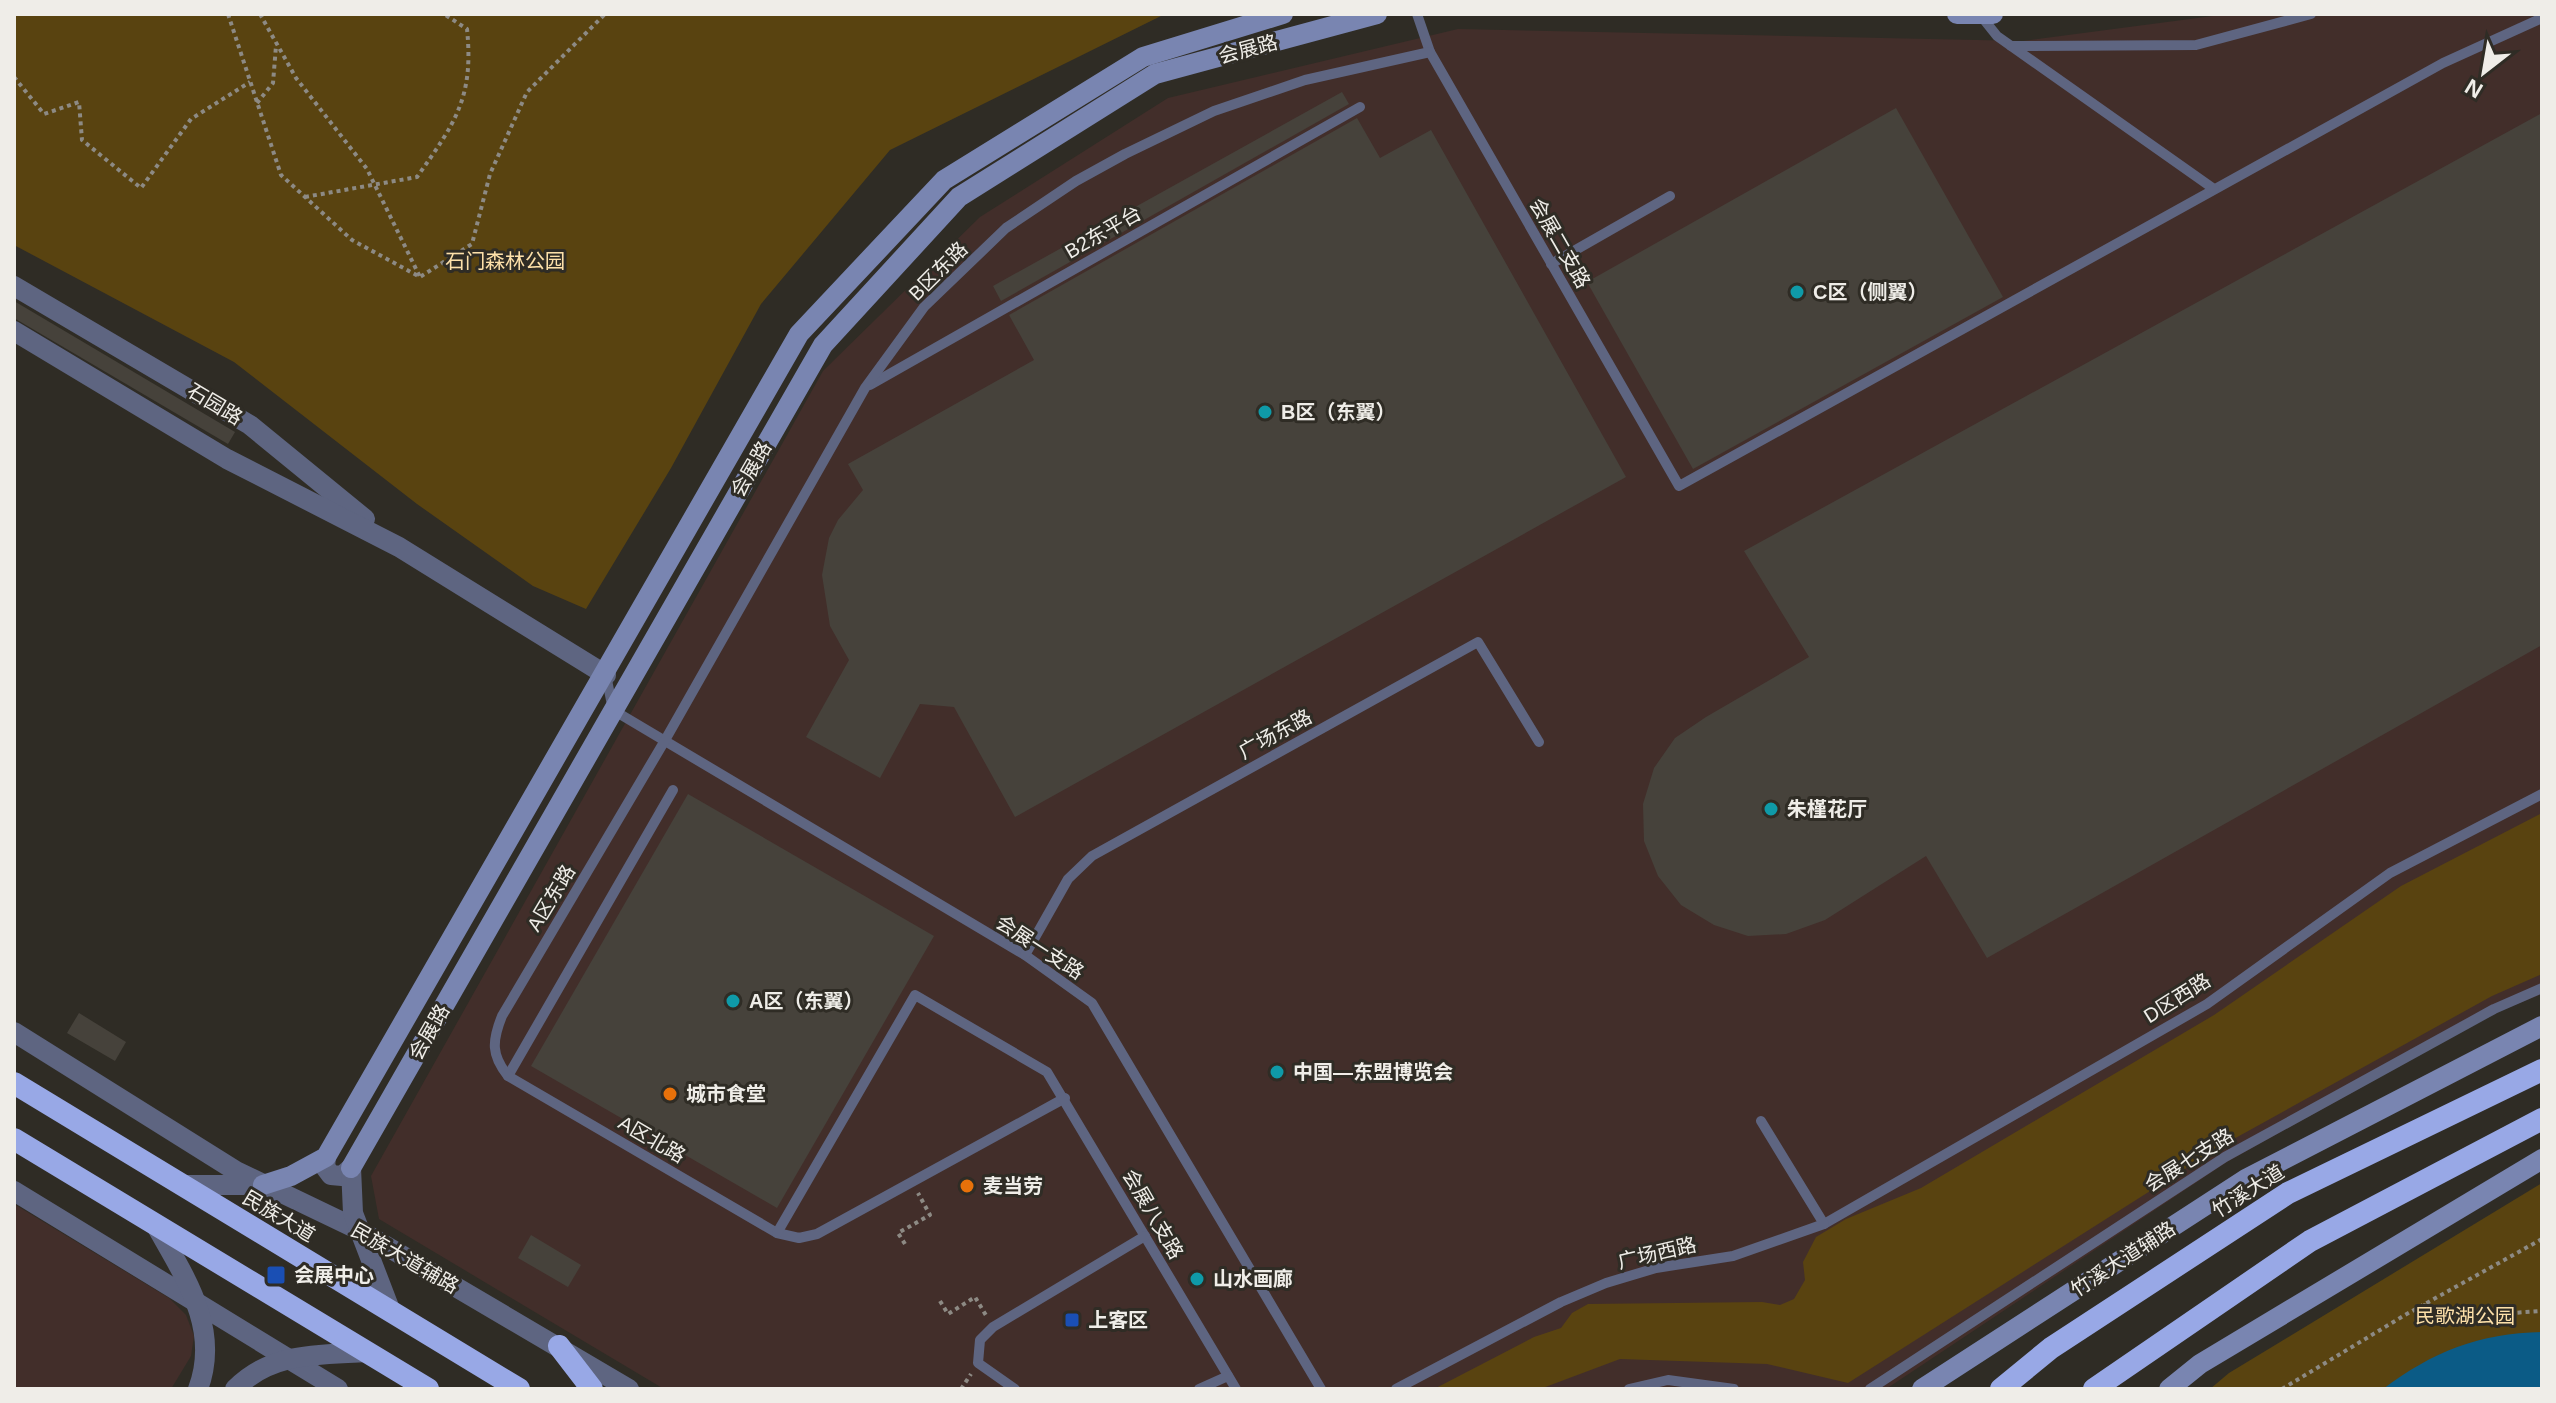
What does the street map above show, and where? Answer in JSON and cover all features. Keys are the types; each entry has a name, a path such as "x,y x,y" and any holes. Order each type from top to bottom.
{"highway":[{"name":"竹溪大道","path":"2001,1389 2051,1348 2288,1193 2542,1070"},
{"name":"民族大道","path":"14,1083 519,1389"},
{"path":"2094,1389 2310,1241 2542,1119"},
{"path":"14,1139 428,1389"},
{"path":"559,1346 592,1389"},
{"path":"1983,1389 2051,1348"},
{"path":"366,1352 417,1389"},
{"path":"2108,1389 2134,1359"}],"main road":[{"name":"会展路","path":"326,1157 606,675 799,334 944,180 1143,57 1283,14"},
{"name":"会展路","path":"351,1168 823,345 959,197 1155,74 1377,14"},
{"path":"1957,14 1987,15"},
{"name":"竹溪大道辅路","path":"1922,1389 2246,1179 2542,1026"},
{"path":"263,1185 291,1176 326,1157"},
{"path":"2169,1389 2200,1364 2542,1159"}],"street":[{"name":"石园路","path":"14,286 250,425 399,547"},
{"name":"石园路","path":"14,331 227,459 399,547 606,675"},
{"name":"民族大道辅路","path":"14,1032 120,1101 263,1185 359,1230 629,1389"},
{"path":"326,1157 325,1167 331,1175 342,1176 351,1168"},
{"path":"351,1168 350,1193 359,1230 391,1312"},
{"path":"181,1185 263,1185"},
{"path":"14,1191 338,1389"},
{"path":"155,1224 198,1302 204,1328 205,1372 198,1389"},
{"path":"235,1389 251,1373 289,1357 366,1352"}],"lane":[{"name":"会展二支路","path":"1417,14 1430,52 1679,486 2214,189"},
{"path":"2011,46 2196,45 2311,14"},
{"path":"1987,15 1997,36 2214,189 2443,63 2542,18"},
{"name":"B区东路","path":"664,742 865,388 924,307 1006,228 1076,181 1214,111 1305,80 1430,52"},
{"name":"B2东平台","path":"865,388 1360,107"},
{"path":"1551,264 1670,196"},
{"name":"广场东路","path":"1025,955 1068,879 1092,856 1478,642 1539,742"},
{"path":"606,675 613,710"},
{"name":"会展一支路","path":"613,710 1025,955 1092,1003 1321,1389"},
{"name":"A区东路","path":"508,1076 497,1062 492,1040 502,1016 664,742"},
{"path":"508,1076 673,790"},
{"name":"D区西路","path":"1824,1224 2207,1004 2390,873 2542,794"},
{"name":"会展七支路","path":"1870,1389 2225,1157 2494,1009 2542,988"},
{"name":"会展八支路","path":"777,1233 915,995 1047,1072 1236,1389"},
{"name":"A区北路","path":"508,1076 777,1233"},
{"path":"777,1233 799,1238 817,1234 1065,1098"},
{"path":"1761,1121 1824,1224"},
{"name":"广场西路","path":"1396,1389 1561,1302 1606,1283 1656,1268 1733,1256 1824,1224"},
{"path":"1015,1389 978,1363 980,1340 993,1327 1145,1236"},
{"path":"1199,1389 1228,1376"},
{"path":"1629,1389 1668,1380 1734,1389"}],"path":[{"path":"228,14 281,175 352,240 420,277"},
{"path":"260,14 296,78 367,169 420,277"},
{"path":"305,197 373,182 417,177 454,124 471,67 467,29 444,14"},
{"path":"420,277 472,244 490,174 527,92 605,14"},
{"path":"257,103 273,83 276,44"},
{"path":"14,77 44,114 79,102 82,140 141,188 191,119 250,82"},
{"path":"905,1244 898,1233 930,1215 911,1181"},
{"path":"2282,1389 2542,1239"},
{"path":"940,1301 948,1314 975,1297 993,1327"},
{"path":"2423,1305 2467,1316 2542,1311"}],"shaded area":[{"path":"2228,14 2542,14 2542,994 2497,1012 2227,1162 1886,1389 664,1389 379,1219 371,1176 823,371 980,217 1168,98 1458,29 2023,41"},
{"path":"14,1204 169,1298 186,1315 194,1336 191,1356 171,1389 14,1389"}],"green space":[{"name":"石门森林公园","path":"14,14 1165,14 890,150 761,304 671,468 586,609 533,586 417,504 234,362 14,245"},
{"path":"2542,813 2542,974 2492,996 2221,1146 1848,1383 1767,1364 1620,1359 1540,1389 1434,1389 1534,1337 1561,1328 1572,1313 1588,1304 1762,1302 1780,1305 1794,1299 1805,1280 1803,1262 1816,1237 1846,1219 1921,1188 2214,1015 2401,886"},
{"name":"民歌湖公园","path":"2542,1183 2542,1389 2210,1389 2229,1373"}],"water":[{"path":"2542,1332 2542,1389 2383,1389 2420,1365 2457,1347 2497,1336"}],"building":[{"path":"1342,92 1349,104 1001,301 993,286"},
{"name":"C区（侧翼）","path":"1896,108 2003,297 1693,469 1587,282"},
{"path":"2542,113 2542,645 1987,958 1926,856 1825,920 1786,934 1748,936 1714,925 1681,905 1658,876 1644,841 1643,804 1654,768 1675,738 1809,657 1744,551"},
{"name":"B区（东翼）","path":"1357,118 1380,158 1431,130 1626,477 1015,817 954,707 920,704 880,778 806,737 849,660 830,626 822,575 829,538 838,520 863,490 848,464 1034,360 1009,315"},
{"path":"14,301 235,432 228,444 14,318"},
{"name":"A区（东翼）","path":"688,794 934,936 777,1208 531,1066"},
{"path":"79,1013 126,1042 115,1061 67,1033"},
{"path":"531,1235 581,1265 568,1287 518,1258"}],"place":[{"name":"C区（侧翼）","path":"1797,292"},
{"name":"B区（东翼）","path":"1265,412"},
{"name":"朱槿花厅","path":"1771,809"},
{"name":"A区（东翼）","path":"733,1001"},
{"name":"中国—东盟博览会","path":"1277,1072"},
{"name":"城市食堂","path":"670,1094"},
{"name":"麦当劳","path":"967,1186"},
{"name":"会展中心","path":"276,1275"},
{"name":"山水画廊","path":"1197,1279"},
{"name":"上客区","path":"1072,1320"}]}
